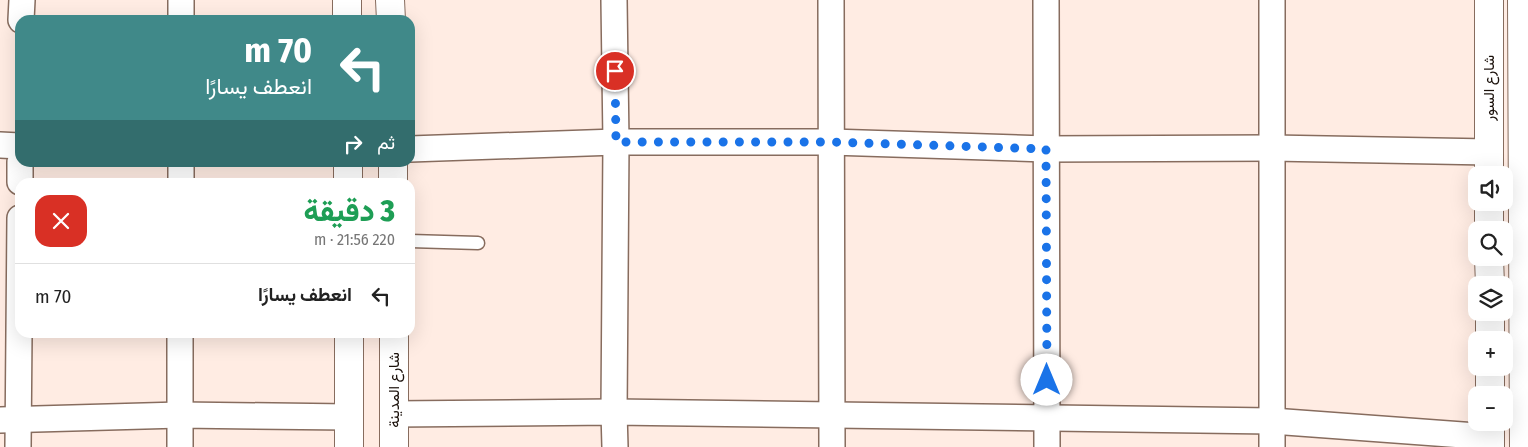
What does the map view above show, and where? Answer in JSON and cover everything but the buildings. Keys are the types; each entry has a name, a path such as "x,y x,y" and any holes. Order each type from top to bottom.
{"main road":[{"path":"347,0 347,15"},
{"path":"390,0 390,15"},
{"name":"شارع السور","path":"1489,0 1489,164"},
{"path":"1522,0 1524,447"},
{"path":"349,338 349,447"},
{"name":"شارع المدينة","path":"394,338 394,447"}],"street":[{"path":"21,15 22,0"},
{"path":"182,0 182,15"},
{"path":"614,0 616,142 615,447"},
{"path":"830,0 832,447"},
{"path":"1046,0 1047,447"},
{"path":"1272,0 1272,447"},
{"path":"415,149 616,142 831,142 1046,149 1272,148 1489,164"},
{"path":"0,145 15,146"},
{"path":"15,310 9,420 18,447"},
{"path":"180,338 180,447"},
{"path":"393,414 614,412 1272,421 1490,435"},
{"path":"9,420 180,415 349,417"}],"lane":[{"path":"415,241 478,243"}],"route":[{"path":"615,71 616,142 831,142 1046,149 1047,380"}]}
